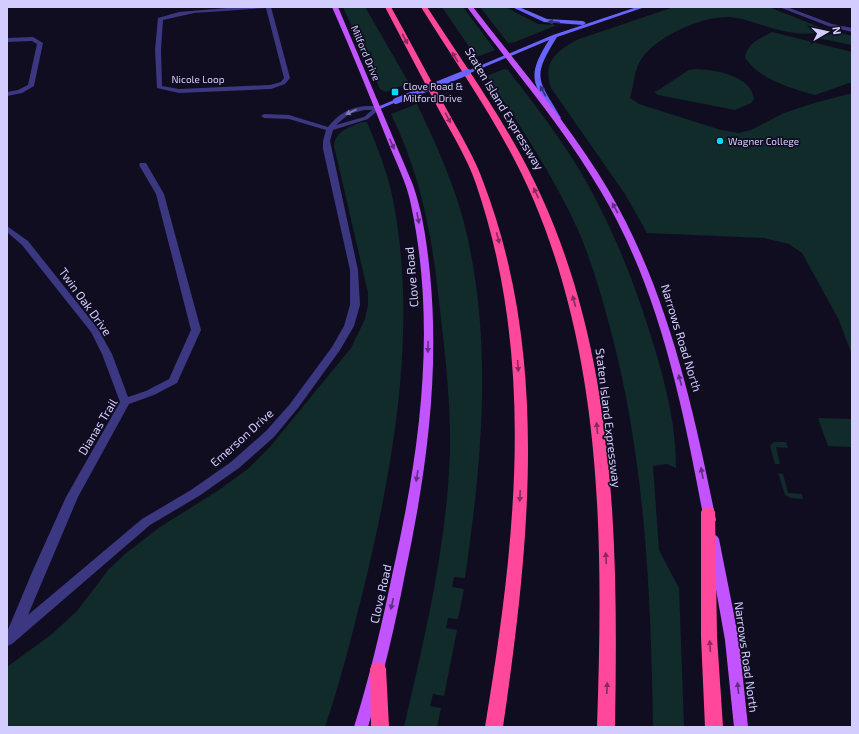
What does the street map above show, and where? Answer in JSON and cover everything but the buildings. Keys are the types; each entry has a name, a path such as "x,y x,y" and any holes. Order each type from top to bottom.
{"highway":[{"path":"388,7 468,156 477,176 499,244 513,311 521,426 520,495 513,596 494,727"},
{"name":"Staten Island Expressway","path":"424,7 505,137 532,186 557,245 579,320 592,388 602,478 608,613 606,727"},
{"path":"708,512 709,637 714,727"},
{"path":"378,669 380,727"}],"main road":[{"name":"Milford Drive","path":"335,7 378,108"},
{"name":"Narrows Road North","path":"470,7 506,56 562,125 594,172 617,213 653,295 668,336 681,381 698,457 732,640 742,727"},
{"path":"515,7 549,22 593,22"},
{"path":"378,108 555,36 593,22 642,7"},
{"path":"555,36 539,65 537,75 541,87 562,125"},
{"name":"Clove Road","path":"361,727 378,669 406,539 420,455 428,376 429,328 426,275 415,204 406,176 378,108"}],"street":[{"name":"Nicole Loop","path":"264,7 180,13 164,16 160,19 158,50 159,87 179,91 270,87 283,83 287,78 268,7"},
{"path":"782,7 830,25 852,30"},
{"path":"7,40 33,39 40,43 31,86 20,92 7,94"},
{"path":"329,129 334,122 347,114 361,108 378,108"},
{"path":"264,116 288,117 329,129 366,118 378,108"},
{"name":"Emerson Drive","path":"10,636 146,522 195,493 235,465 270,434 294,406 337,348 349,326 355,305 355,285 354,270 326,145 326,136 329,129"},
{"name":"Dianas Trail","path":"10,636 38,570 72,497 125,402 150,393 173,381 196,330 160,194 143,165"},
{"name":"Twin Oak Drive","path":"9,231 25,243 95,331 107,354 125,402"}],"green space":[{"path":"343,7 365,7 409,83 386,92 380,89"},
{"path":"442,7 463,7 495,50 476,57"},
{"path":"480,7 505,7 538,24 557,25 515,42 508,43"},
{"name":"Wagner College","path":"674,7 769,7 824,29 823,31 802,34 780,30 737,18 726,17 713,18 699,22 672,34 650,49 639,62 634,77 630,98 639,104 721,130 739,133 751,130 784,113 852,93 852,355 839,320 802,253 789,244 764,238 647,233 625,194 551,88 548,71 550,64 558,52 571,43"},
{"path":"772,32 852,52 852,82 815,95 767,78 751,66 745,58 748,49 754,42"},
{"path":"839,32 852,36 852,45 817,38"},
{"path":"504,69 508,70 569,153 601,209 621,253 639,299 658,361 672,421 676,452 676,468 667,464 653,466 659,550 679,588 684,727 653,727 648,575 644,524 631,423 621,373 606,312 578,230 558,190 536,151 487,76"},
{"path":"696,69 731,75 739,79 746,84 754,99 751,103 735,110 658,95 654,92 689,70"},
{"path":"417,104 437,147 459,204 463,219 473,263 479,308 482,353 480,444 471,534 465,578 454,577 452,587 464,589 458,619 448,618 446,628 457,630 444,696 433,694 430,706 441,708 437,727 404,727 420,659 440,556 448,486 450,451 447,372 432,246 416,179 401,135 391,114"},
{"path":"362,122 367,122 386,173 392,194 401,252 403,347 393,443 376,537 346,655 325,727 7,727 7,667 52,634 77,611 109,569 125,554 160,527 219,490 249,468 269,448 351,348 365,319 368,305 368,293 334,146 340,133"},
{"path":"818,418 852,419 852,447 828,446"},
{"path":"774,442 786,442 788,448 776,447 780,464 775,464 770,446"},
{"path":"778,473 783,474 788,493 802,494 803,499 791,498 785,495"}],"place":[{"name":"Clove Road & Milford Drive","path":"395,92"},
{"name":"Wagner College","path":"720,141"}]}
